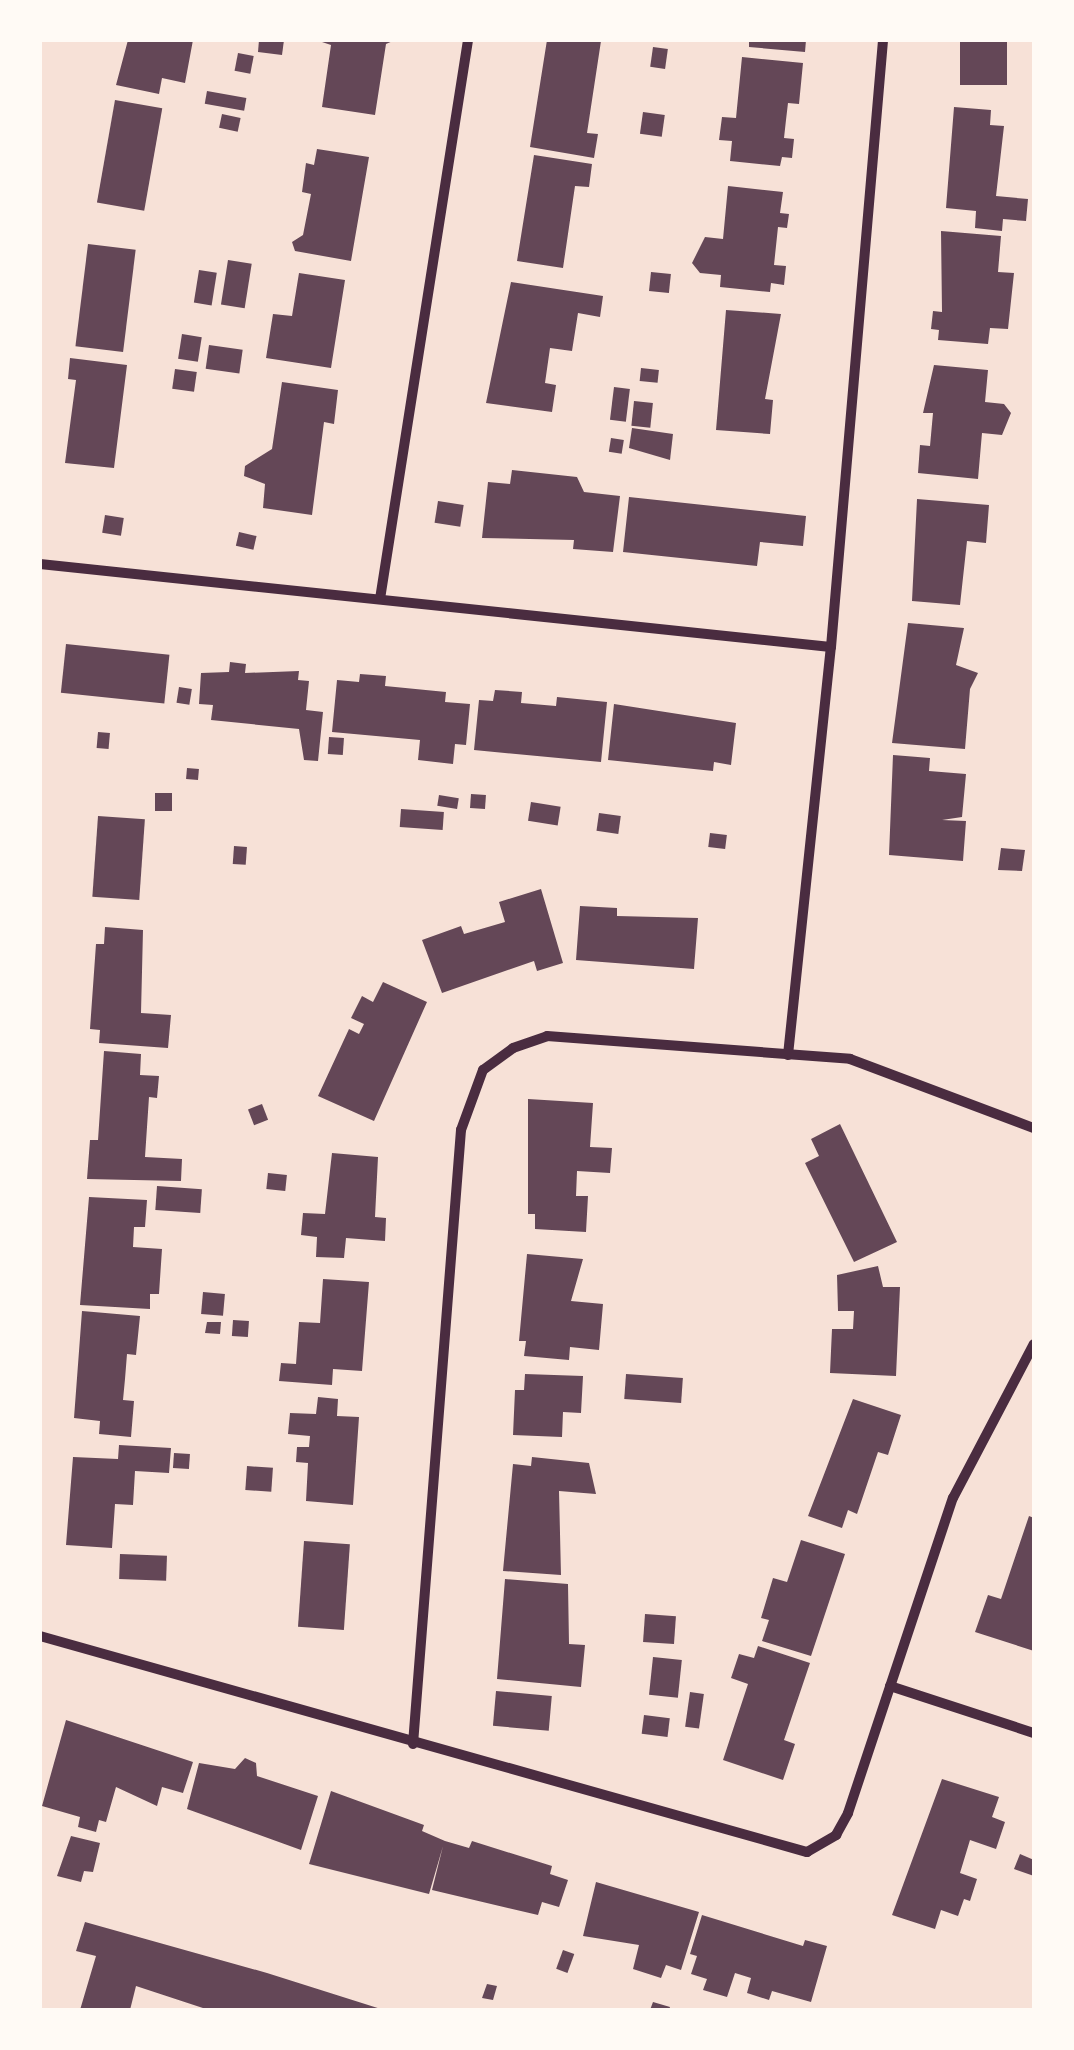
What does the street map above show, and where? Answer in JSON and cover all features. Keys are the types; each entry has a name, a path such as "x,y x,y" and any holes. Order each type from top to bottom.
{"street":[{"path":"380,599 468,40"},
{"path":"788,1055 831,647 883,40"},
{"path":"40,564 831,647"},
{"path":"413,1744 461,1130 483,1070 513,1048 546,1036 850,1059 896,1072 1034,1128"},
{"path":"40,1636 807,1852 836,1835 848,1812 953,1498 1034,1344"},
{"path":"890,1686 1034,1732"}],"building":[{"path":"128,40 193,40 185,83 162,78 159,94 116,85"},
{"path":"259,40 284,40 282,55 258,52"},
{"path":"316,40 395,40 386,44 375,115 322,107 331,45"},
{"path":"547,40 601,41 587,133 598,134 594,158 530,147"},
{"path":"749,40 806,40 805,52 749,47"},
{"path":"960,40 1007,40 1007,85 960,85"},
{"path":"653,47 668,49 665,69 650,67"},
{"path":"238,53 254,56 250,74 235,71"},
{"path":"742,57 803,63 799,104 788,103 786,120 784,138 794,139 792,158 782,157 780,166 730,161 732,141 719,140 722,117 736,118"},
{"path":"207,91 246,98 244,111 205,104"},
{"path":"115,100 162,108 144,211 97,202"},
{"path":"954,107 991,110 990,125 1004,126 996,196 1028,199 1026,221 1003,219 1002,231 975,228 976,211 946,208"},
{"path":"643,112 665,115 662,137 640,134"},
{"path":"222,114 241,118 238,132 219,128"},
{"path":"317,149 369,157 351,261 295,251 292,242 303,235 311,194 302,192 306,163 314,165"},
{"path":"534,155 592,164 589,187 575,186 563,268 517,261"},
{"path":"728,186 783,192 780,213 789,214 787,228 778,227 774,265 786,266 784,285 771,283 770,292 720,287 721,275 700,273 692,263 705,237 723,239"},
{"path":"941,231 1001,236 998,272 1014,273 1008,329 990,328 988,344 938,340 939,330 931,329 933,311 942,312"},
{"path":"88,244 136,250 123,352 75,346"},
{"path":"228,260 252,264 245,308 221,304"},
{"path":"199,270 217,273 212,305 194,303"},
{"path":"651,272 671,274 669,293 649,291"},
{"path":"299,273 345,280 331,368 266,358 273,314 292,316"},
{"path":"511,282 603,296 600,317 578,313 572,351 550,348 545,383 556,385 552,412 486,403"},
{"path":"726,310 781,314 765,399 773,400 770,434 716,430"},
{"path":"182,334 202,337 198,362 178,359"},
{"path":"209,345 243,350 239,373 206,369"},
{"path":"70,358 127,365 114,468 65,463 76,380 68,379"},
{"path":"934,365 988,370 985,402 1004,404 1011,413 1002,435 982,433 978,479 918,473 920,445 930,446 933,413 923,413"},
{"path":"641,368 659,370 658,383 640,381"},
{"path":"175,369 197,372 194,392 172,389"},
{"path":"282,382 338,390 334,424 324,422 312,515 263,508 265,484 244,476 245,466 272,449"},
{"path":"614,387 630,389 626,422 610,420"},
{"path":"634,401 653,403 650,428 631,426"},
{"path":"632,428 673,434 670,460 629,448"},
{"path":"611,438 624,440 622,454 609,452"},
{"path":"512,470 577,477 584,492 620,496 613,552 573,549 574,540 482,538 488,482 510,484"},
{"path":"629,497 806,516 803,546 760,542 757,566 623,552"},
{"path":"917,499 989,505 986,543 967,541 960,605 912,601"},
{"path":"438,501 464,505 460,527 435,523"},
{"path":"105,515 124,518 121,536 102,533"},
{"path":"239,532 257,536 253,550 236,546"},
{"path":"908,623 964,628 956,665 978,673 970,689 965,749 892,743"},
{"path":"66,644 169,655 164,704 61,693"},
{"path":"230,662 246,664 245,673 299,671 298,680 309,681 306,710 323,712 318,761 304,760 299,729 211,720 213,705 199,704 201,673 229,672"},
{"path":"360,674 386,676 385,686 446,692 445,702 470,704 466,745 455,744 453,764 418,760 420,740 332,732 337,680 359,682"},
{"path":"179,687 192,689 189,705 176,703"},
{"path":"495,690 522,692 521,703 556,706 557,697 607,702 601,762 474,750 479,700 493,701"},
{"path":"614,704 736,723 731,765 714,762 713,771 608,760"},
{"path":"98,732 110,733 109,749 97,748"},
{"path":"329,737 344,738 343,755 328,754"},
{"path":"893,755 930,758 929,771 966,774 962,817 942,820 966,821 963,861 889,855"},
{"path":"187,768 199,769 198,780 186,779"},
{"path":"155,793 172,793 172,811 155,811"},
{"path":"471,794 486,795 485,809 470,808"},
{"path":"439,795 459,798 457,809 437,806"},
{"path":"531,802 561,807 558,825 528,821"},
{"path":"401,809 444,812 443,830 400,827"},
{"path":"599,813 621,816 618,834 596,831"},
{"path":"98,816 145,819 139,900 92,897"},
{"path":"710,833 727,835 725,849 708,847"},
{"path":"234,846 247,847 246,865 233,864"},
{"path":"1001,848 1025,850 1022,871 998,870"},
{"path":"541,889 563,963 537,971 534,961 442,993 422,940 461,926 464,934 505,922 499,902"},
{"path":"580,906 617,908 617,916 698,918 694,969 576,960"},
{"path":"105,927 143,930 141,1013 171,1015 168,1048 99,1043 100,1030 90,1029 96,944 104,944"},
{"path":"383,982 427,1002 374,1121 318,1096 349,1029 359,1034 364,1024 351,1018 362,996 373,1002"},
{"path":"104,1051 141,1054 140,1075 159,1076 157,1098 149,1097 145,1157 182,1159 181,1181 87,1179 90,1140 98,1140"},
{"path":"528,1099 593,1103 590,1147 612,1148 610,1173 577,1171 576,1196 588,1196 586,1232 535,1229 535,1214 528,1214"},
{"path":"262,1104 268,1120 254,1125 248,1109"},
{"path":"840,1124 897,1242 854,1262 805,1163 819,1156 811,1139"},
{"path":"332,1153 378,1157 375,1217 386,1218 385,1241 346,1238 344,1258 316,1257 317,1237 301,1235 303,1213 325,1214"},
{"path":"268,1173 287,1175 285,1191 266,1189"},
{"path":"157,1186 202,1189 200,1213 155,1210"},
{"path":"89,1197 147,1200 145,1227 134,1227 133,1247 162,1249 159,1294 150,1294 150,1309 80,1305"},
{"path":"527,1254 583,1259 571,1301 603,1304 599,1350 570,1347 569,1360 524,1356 526,1341 519,1341"},
{"path":"878,1266 883,1287 900,1287 896,1376 830,1373 832,1329 853,1329 854,1311 838,1311 837,1275"},
{"path":"323,1279 369,1282 362,1371 333,1369 332,1385 279,1381 281,1363 296,1364 299,1322 320,1323"},
{"path":"203,1292 225,1294 223,1316 201,1314"},
{"path":"82,1311 140,1316 136,1355 127,1354 123,1400 134,1401 131,1437 99,1434 100,1421 74,1418"},
{"path":"233,1320 249,1321 248,1337 232,1336"},
{"path":"207,1322 221,1322 220,1334 205,1333"},
{"path":"525,1374 583,1376 581,1413 563,1412 562,1437 513,1435 515,1390 524,1390"},
{"path":"626,1374 683,1378 681,1403 624,1399"},
{"path":"318,1397 338,1399 337,1416 359,1417 353,1505 306,1501 308,1463 296,1462 297,1447 309,1447 310,1436 288,1434 290,1413 316,1414"},
{"path":"853,1399 901,1415 888,1455 878,1452 857,1514 848,1510 842,1528 808,1516"},
{"path":"119,1445 171,1448 169,1473 135,1471 133,1505 115,1504 112,1548 66,1545 73,1457 118,1459"},
{"path":"174,1453 190,1454 189,1469 173,1468"},
{"path":"532,1457 589,1463 596,1494 559,1491 561,1575 503,1571 513,1464 531,1466"},
{"path":"247,1466 273,1468 271,1492 245,1490"},
{"path":"1029,1516 1034,1518 1034,1651 975,1632 988,1595 1001,1599"},
{"path":"801,1540 845,1554 811,1656 762,1641 769,1620 761,1618 773,1578 787,1582"},
{"path":"304,1541 350,1544 344,1630 298,1627"},
{"path":"120,1554 167,1556 166,1581 119,1579"},
{"path":"505,1579 568,1584 569,1644 585,1645 581,1687 497,1679"},
{"path":"645,1614 676,1616 674,1644 643,1642"},
{"path":"758,1646 810,1663 784,1740 795,1744 783,1780 723,1760 748,1684 731,1678 739,1654 754,1658"},
{"path":"653,1657 682,1660 678,1698 649,1695"},
{"path":"496,1691 552,1696 549,1731 493,1726"},
{"path":"690,1692 704,1694 699,1729 685,1727"},
{"path":"644,1715 670,1718 667,1737 642,1734"},
{"path":"66,1720 193,1762 183,1793 162,1787 157,1806 116,1787 106,1822 99,1820 96,1832 78,1827 80,1817 42,1806"},
{"path":"245,1758 256,1763 257,1776 318,1796 301,1850 187,1809 199,1763 235,1769"},
{"path":"942,1779 999,1797 992,1817 1005,1822 996,1849 970,1840 960,1873 977,1879 970,1901 964,1899 958,1916 941,1910 935,1929 892,1915"},
{"path":"331,1791 424,1825 422,1831 445,1841 469,1848 472,1841 552,1866 550,1874 568,1880 559,1907 542,1902 538,1915 432,1890 443,1846 429,1894 309,1864"},
{"path":"71,1836 100,1843 93,1872 84,1871 81,1882 57,1876"},
{"path":"1020,1854 1034,1860 1034,1876 1014,1869"},
{"path":"596,1882 699,1912 681,1970 666,1965 661,1978 633,1969 639,1945 583,1936"},
{"path":"702,1915 803,1946 805,1940 827,1946 811,2002 772,1991 769,2000 747,1993 751,1978 735,1973 727,1997 703,1990 707,1979 691,1974 697,1956 690,1954"},
{"path":"85,1922 384,2010 209,2010 136,1986 130,2010 80,2010 96,1956 76,1951"},
{"path":"563,1950 574,1954 567,1973 556,1969"},
{"path":"487,1984 497,1986 493,2000 482,1998"},
{"path":"653,2002 670,2007 669,2010 650,2010"}]}
